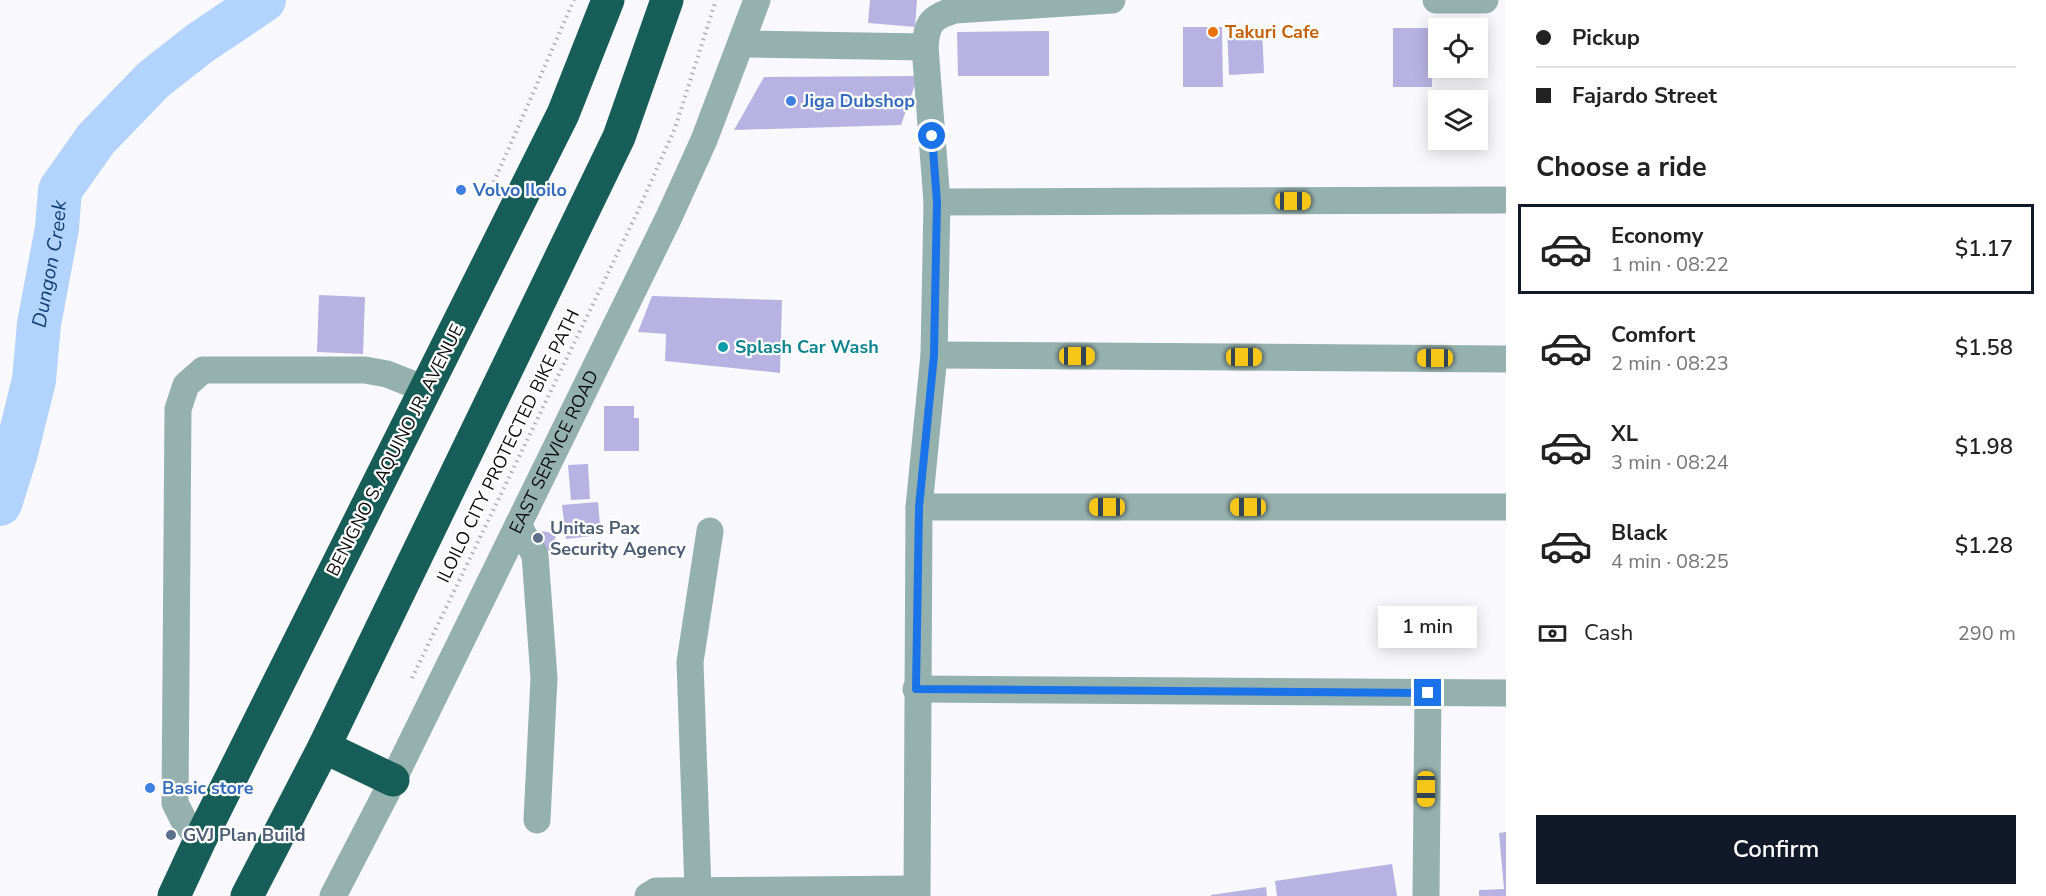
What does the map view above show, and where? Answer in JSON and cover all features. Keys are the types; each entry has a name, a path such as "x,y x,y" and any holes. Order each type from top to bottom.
{"highway":[{"name":"BENIGNO S. AQUINO JR. AVENUE","path":"174,896 563,114 608,0"},
{"path":"247,896 324,747 619,137 667,0"},
{"path":"324,747 393,780"}],"street":[{"name":"EAST SERVICE ROAD","path":"333,896 393,780 669,218 704,141 758,0"},
{"path":"648,896 656,891 917,892 916,689 919,507 934,355 937,202 925,47 926,30 933,19 955,10 1112,0"},
{"path":"1436,0 1485,0"},
{"path":"742,44 925,47"},
{"path":"937,202 1506,200"},
{"path":"934,355 1506,359"},
{"path":"200,840 183,819 175,803 178,409 186,385 203,370 365,370 387,374 425,389"},
{"path":"919,507 1506,507"},
{"path":"518,525 536,555 544,678 537,820"},
{"path":"698,891 690,662 710,531"},
{"path":"916,689 1506,693"},
{"path":"1426,896 1428,693"}],"path":[{"name":"ILOILO CITY PROTECTED BIKE PATH","path":"409,685 637,213 675,128 716,0"}],"building":[{"path":"870,0 917,0 915,27 868,23"},
{"path":"1183,27 1222,27 1223,87 1183,87"},
{"path":"1227,28 1262,28 1264,73 1229,75"},
{"path":"1393,28 1428,28 1428,78 1432,78 1432,87 1393,87"},
{"path":"1049,31 1049,76 958,76 957,32"},
{"path":"918,76 901,125 734,130 764,77"},
{"path":"319,295 365,297 363,354 317,352"},
{"name":"Splash Car Wash","path":"652,296 782,300 780,373 665,361 666,334 638,332"},
{"path":"604,406 634,406 634,418 639,418 639,451 604,451"},
{"path":"588,464 590,499 571,500 568,465"},
{"path":"598,502 601,535 566,539 562,505"},
{"path":"542,531 556,534 552,551 538,548"},
{"path":"1506,832 1506,896 1479,896 1479,890 1504,889 1499,833"},
{"path":"1392,864 1397,896 1277,896 1275,881"},
{"path":"1266,887 1267,896 1211,896 1211,895"}],"waterway":[{"name":"Dungon Creek","path":"0,504 16,453 34,380 39,324 57,228 60,190 96,139 153,80 200,43 264,0"}],"place":[{"name":"Takuri Cafe","path":"1213,32"},
{"name":"Jiga Dubshop","path":"791,101"},
{"name":"Volvo Iloilo","path":"461,190"},
{"name":"Splash Car Wash","path":"723,347"},
{"name":"Unitas Pax Security Agency","path":"538,538"},
{"name":"Basic store","path":"150,788"},
{"name":"GVJ Plan Build","path":"171,835"}],"route":[{"path":"932,136 937,202 934,355 919,507 916,689 1428,693"}]}
